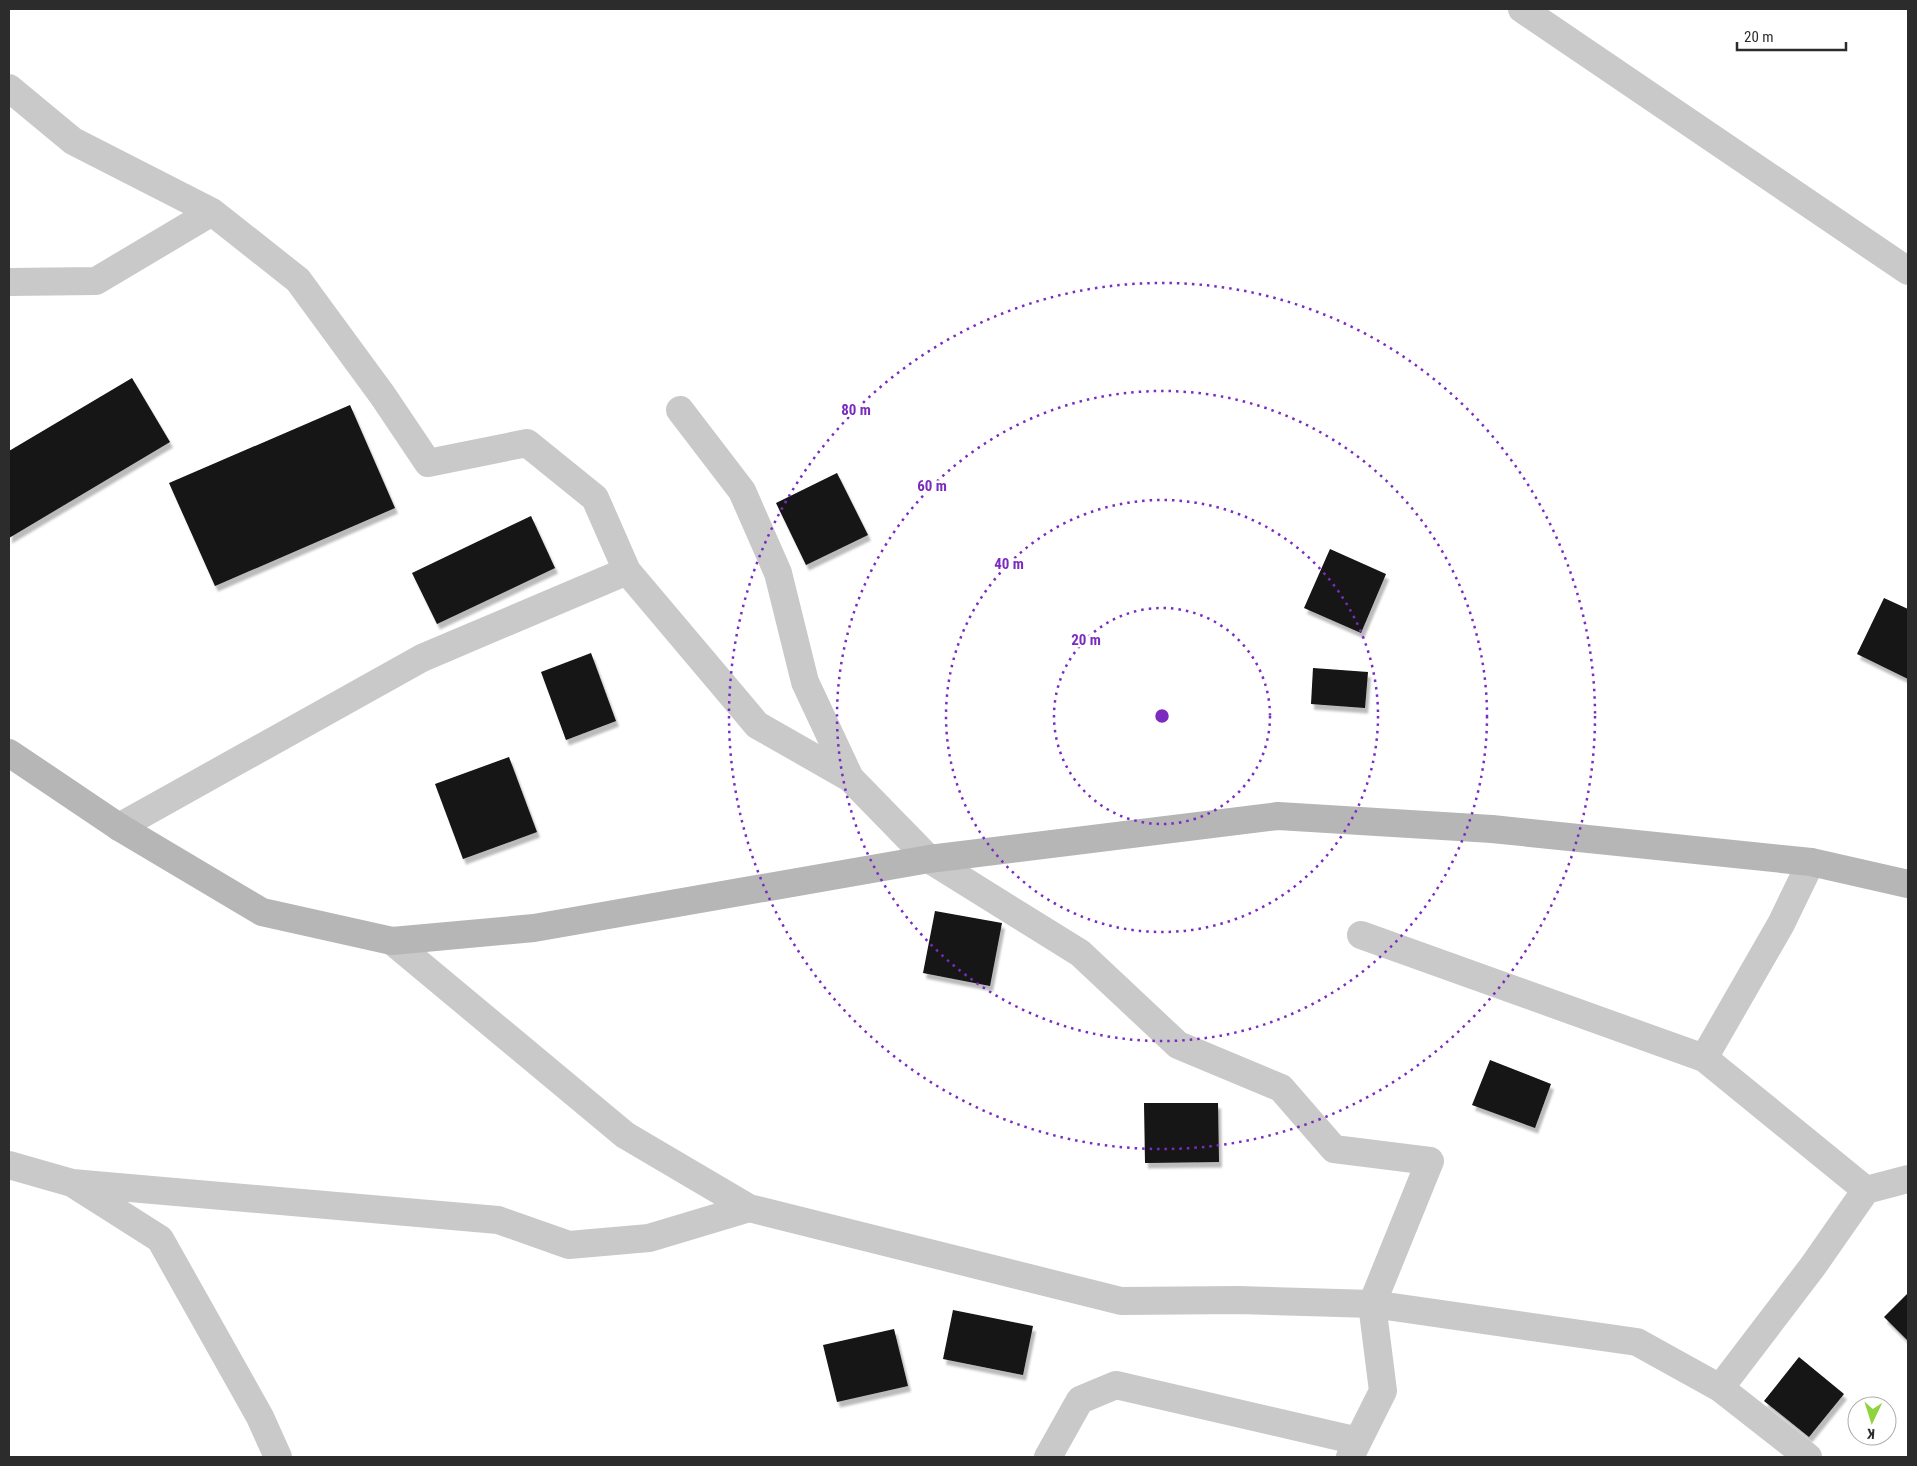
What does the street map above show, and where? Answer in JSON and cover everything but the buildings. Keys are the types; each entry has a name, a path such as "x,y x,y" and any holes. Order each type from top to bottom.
{"main road":[{"path":"9,753 119,826 262,912 392,941 534,928 930,858 1278,816 1492,829 1811,862 1908,884"}],"street":[{"path":"1522,9 1908,271"},
{"path":"9,88 73,141 212,212 298,280 383,396 428,463 527,443 595,498 627,571 757,725 850,778 930,858 1080,953 1178,1044 1282,1088 1334,1149 1430,1161 1372,1304 1383,1391 1354,1449 1116,1385 1080,1400 1048,1457"},
{"path":"9,282 96,281 212,212"},
{"path":"680,410 742,491 778,574 806,682 850,778"},
{"path":"119,826 422,658 627,571"},
{"path":"1704,1058 1781,924 1811,862"},
{"path":"1361,935 1704,1058 1866,1190"},
{"path":"392,941 625,1135 749,1208 1120,1300 1238,1300 1372,1304 1637,1342 1720,1388 1808,1457"},
{"path":"9,1165 72,1183 498,1220 569,1245 649,1238 749,1208"},
{"path":"1720,1388 1812,1266 1866,1190 1908,1179"},
{"path":"72,1183 160,1239 260,1417 278,1457"}]}
